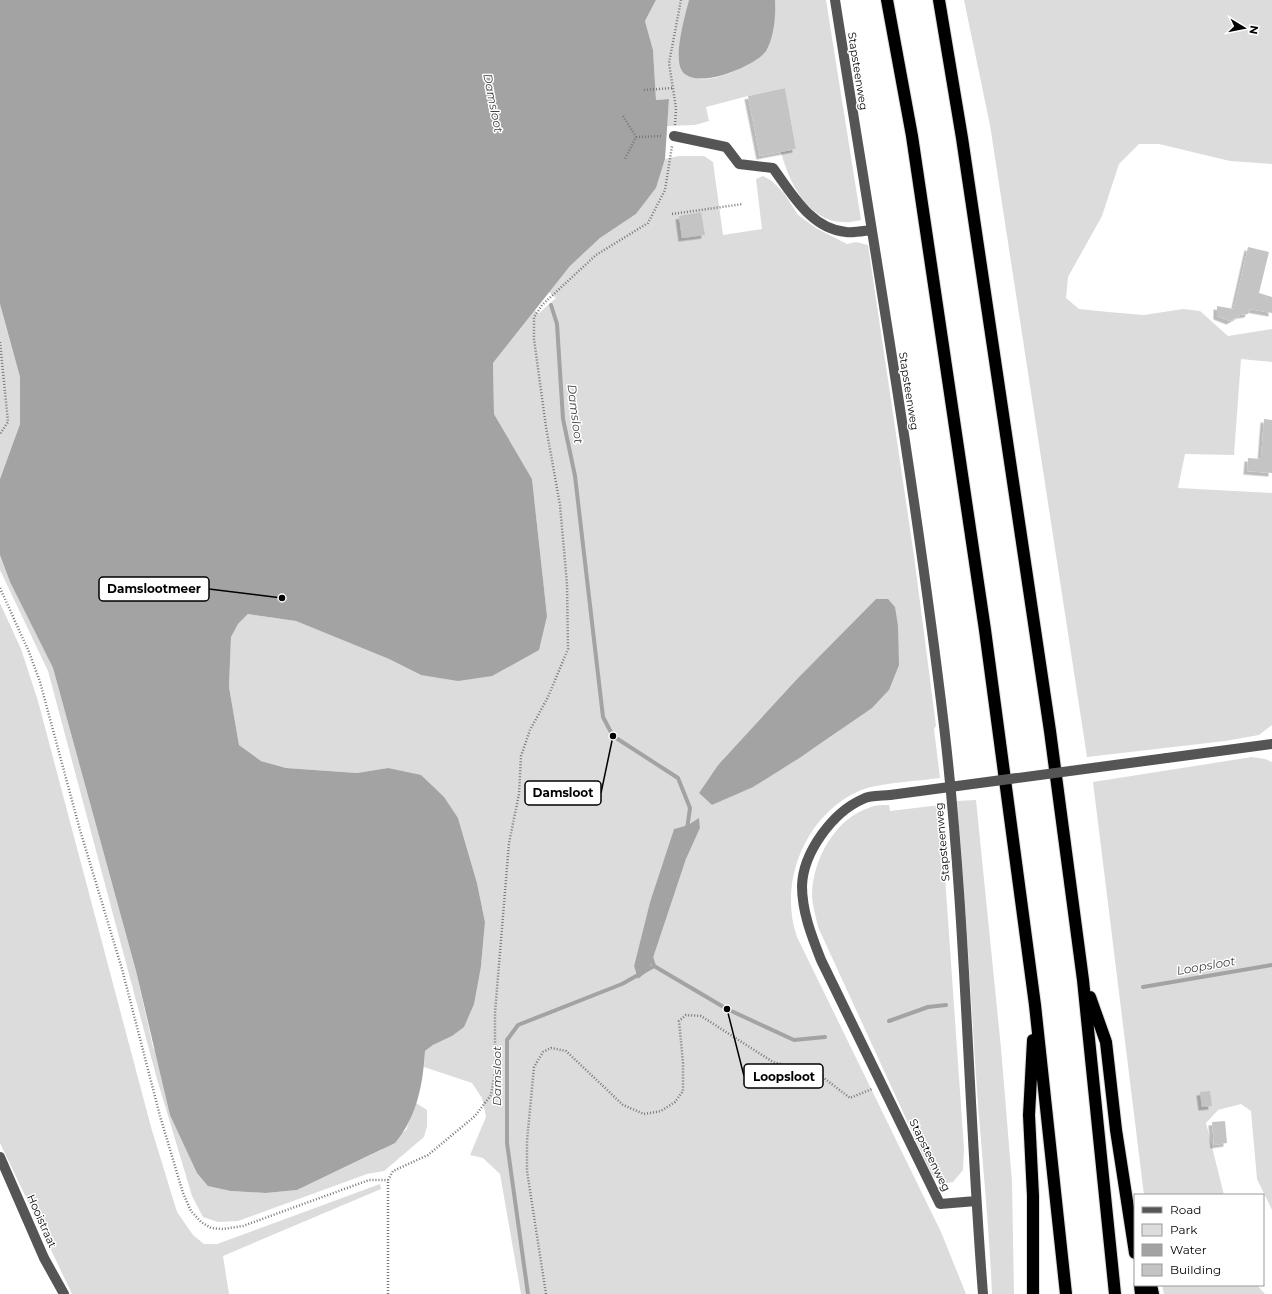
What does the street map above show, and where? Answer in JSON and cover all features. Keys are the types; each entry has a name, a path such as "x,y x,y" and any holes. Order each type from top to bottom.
{"highway":[{"path":"887,0 912,136 985,630 1035,1005 1066,1294"},
{"path":"939,0 962,138 1050,732 1083,980 1115,1294"},
{"path":"1083,980 1106,1042 1116,1130 1134,1247"},
{"path":"1033,1294 1033,1196 1029,1115 1035,1005"},
{"path":"1116,1130 1134,1201"}],"street":[{"name":"Stapsteenweg","path":"835,0 910,474 944,727 959,889 976,1200 940,1204 821,960 807,924 802,886 809,858 823,832 842,811 864,798 890,794 1167,758 1272,744"},
{"path":"674,136 726,147 739,164 774,168 802,209 821,225 846,232 871,230"},
{"name":"Hooistraat","path":"0,1157 44,1258 64,1294"},
{"path":"976,1200 983,1294"}],"path":[{"path":"388,1294 388,1180 393,1171 428,1154 475,1116 491,1095 494,1080 498,979 509,843 520,794 522,756 530,730 548,696 568,649 567,584 560,506 546,427 534,338 534,318 542,305 554,296 596,255 648,223 665,190 674,136 676,108 669,62 680,0"},
{"path":"644,90 673,88"},
{"path":"623,116 636,137"},
{"path":"636,137 674,136"},
{"path":"625,159 636,137"},
{"path":"672,214 743,204"},
{"path":"0,342 8,422 0,434"},
{"path":"0,588 29,652 40,682 80,830 122,969 160,1116 183,1193 191,1211 201,1222 211,1228 223,1230 243,1226 369,1180 388,1180"},
{"path":"546,1294 527,1171 534,1067 543,1052 551,1048 566,1051 623,1106 644,1114 661,1112 675,1102 683,1091 683,1063 679,1021 686,1015 701,1016 773,1062 820,1075 850,1098 881,1084"}],"green space":[{"path":"656,0 689,0 679,56 686,75 704,79 721,76 738,70 761,56 768,46 772,34 775,0 826,0 861,220 843,222 830,220 819,215 802,198 795,187 784,164 781,152 796,149 785,88 706,107 709,121 695,125 667,126 669,99 656,100 653,50 645,21"},
{"path":"964,0 1272,0 1272,164 1230,161 1159,144 1139,144 1119,164 1102,216 1068,277 1066,298 1079,309 1108,312 1144,315 1183,309 1200,311 1228,336 1272,329 1272,362 1241,359 1234,455 1185,454 1178,488 1272,493 1272,725 1259,735 1225,741 1087,757 990,125"},
{"path":"679,156 704,156 713,162 723,235 762,229 756,179 763,176 772,181 784,193 798,215 816,228 847,244 856,242 868,245 914,556 936,726 934,729 940,778 887,784 867,788 840,802 824,816 811,834 801,853 794,873 791,895 792,916 797,937 941,1232 966,1294 521,1294 500,1174 483,1158 470,1155 486,1117 482,1098 472,1083 424,1067 425,1051 433,1045 452,1036 481,966 485,922 477,883 458,818 388,768 357,773 286,768 261,761 239,745 229,687 231,636 238,624 248,614 296,621 389,659 421,675 547,616 532,479 494,414 493,363 535,310 538,314 556,298 549,292 570,266 600,238 636,214 656,188 665,159","holes":["876,599 889,690 862,714 803,756 774,774 712,805 699,793 718,765 797,679","699,819 700,828 686,859 649,970 638,979 634,966 650,902 674,829 688,825"]},
{"path":"0,304 20,377 20,424 0,479"},
{"path":"0,555 10,582 53,668 136,971 153,1047 231,1191 266,1193 297,1190 381,1150 406,1130 416,1103 427,1110 427,1126 424,1137 384,1171 367,1174 238,1221 218,1222 203,1217 192,1196 157,1079 48,671 0,570"},
{"path":"0,603 21,649 38,701 151,1127 177,1212 193,1235 204,1244 217,1244 380,1184 381,1189 223,1256 229,1294 72,1294 0,1143"},
{"path":"1252,757 1265,759 1272,762 1272,1210 1257,1179 1251,1111 1241,1104 1218,1110 1206,1123 1224,1194 1144,1194 1093,782"},
{"path":"976,800 1001,1048 1012,1182 1014,1294 992,1294 957,801"},
{"path":"889,805 890,811 940,805 964,1149 963,1170 953,1182 940,1182 931,1173 818,927 813,902 813,881 817,867 828,842 837,830 858,812 873,806"},
{"path":"1162,1286 1258,1286 1265,1294 1164,1294"}],"water":[{"path":"0,0 656,0 645,21 653,50 656,100 669,99 665,159 656,188 636,214 600,238 570,266 493,363 494,414 532,479 547,616 539,650 492,676 458,681 421,675 389,659 296,621 248,614 238,624 231,637 229,687 239,745 261,761 286,768 357,773 388,768 421,775 444,797 458,818 477,883 485,922 481,966 474,1004 464,1027 452,1036 433,1045 425,1051 423,1076 418,1100 403,1133 395,1143 297,1190 266,1193 231,1191 208,1186 197,1173 170,1115 136,971 53,668 10,582 0,555 0,479 20,424 20,377 0,304"},
{"path":"689,0 775,0 774,26 771,40 766,51 750,64 724,75 710,78 687,76 681,69 679,62 679,45"},
{"path":"876,599 888,599 895,607 898,626 899,665 889,690 872,708 801,757 753,787 712,805 699,793 718,765 797,679"},
{"path":"699,818 700,828 686,859 649,970 638,979 634,966 650,902 674,829 688,825"}],"building":[{"path":"785,88 796,149 760,156 748,96"},
{"path":"701,212 705,235 682,238 679,216"},
{"path":"1248,247 1269,252 1259,293 1272,297 1272,313 1250,309 1248,314 1240,315 1230,321 1217,316 1217,306 1234,309"},
{"path":"1264,419 1272,420 1272,473 1247,471 1248,458 1261,459"},
{"path":"1210,1091 1212,1106 1202,1107 1200,1092"},
{"path":"1225,1121 1227,1143 1214,1145 1212,1122"}],"waterway":[{"name":"Damsloot","path":"551,305 557,324 563,419 575,476 603,717 613,736 678,778 690,808 687,829"},
{"name":"Damsloot","path":"528,1294 507,1143 507,1040 518,1025 622,984 654,966 650,954"},
{"name":"Loopsloot","path":"1143,987 1272,965"},
{"name":"Loopsloot","path":"654,966 727,1009 794,1040 825,1037"},
{"name":"Loopsloot","path":"889,1021 928,1007 946,1005"}],"place":[{"name":"Damslootmeer","path":"282,598"},
{"name":"Damsloot","path":"613,736"},
{"name":"Loopsloot","path":"727,1009"}]}
